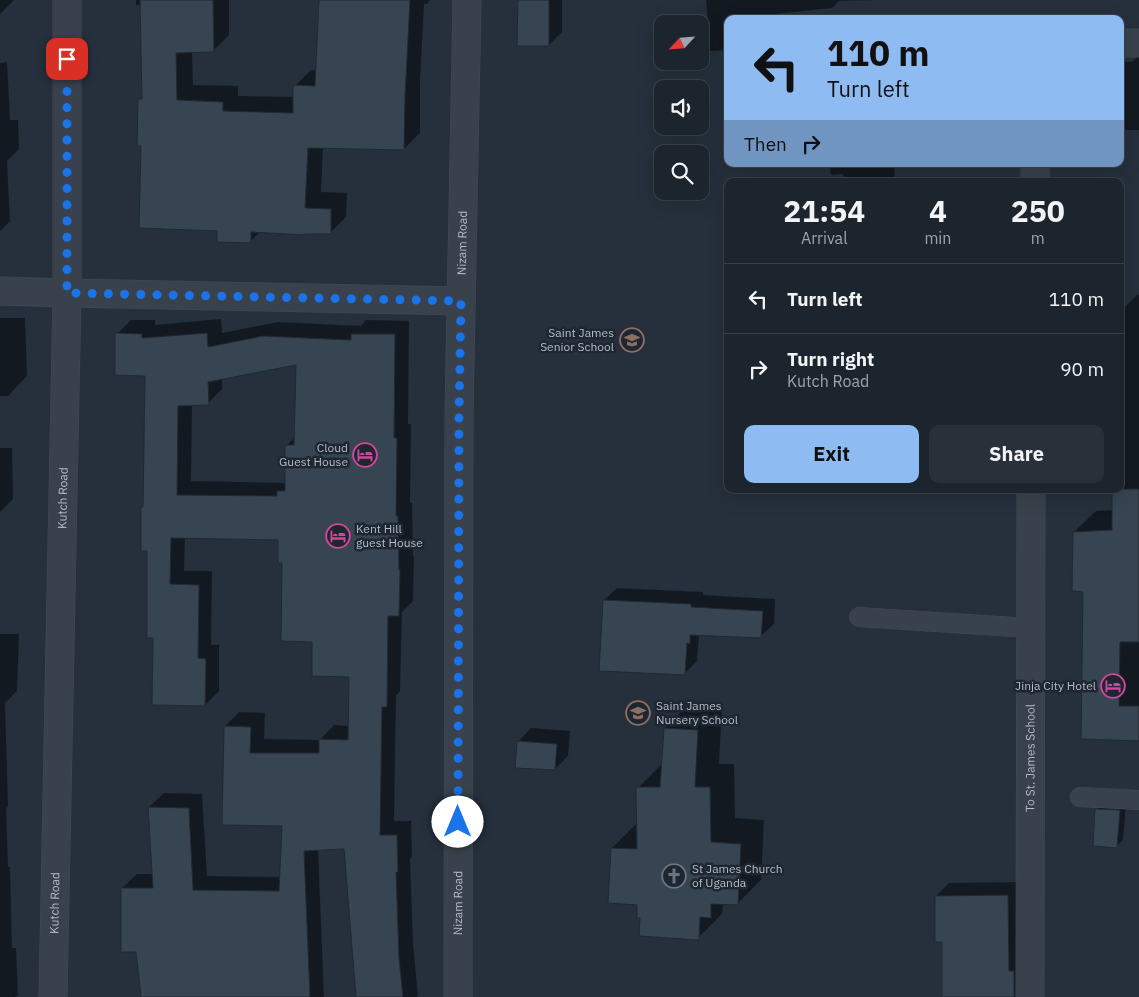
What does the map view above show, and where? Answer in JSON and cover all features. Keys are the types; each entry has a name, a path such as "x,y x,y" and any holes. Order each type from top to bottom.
{"street":[{"name":"Kutch Road","path":"52,997 67,293 67,0"},
{"name":"Nizam Road","path":"458,997 459,415 467,0"},
{"path":"1124,43 1139,43"},
{"path":"0,290 461,301"},
{"name":"To St. James School","path":"1030,997 1031,493"}],"lane":[{"path":"859,617 1031,628"},
{"path":"1080,797 1139,800"}],"building":[{"path":"140,0 213,0 214,52 176,53 177,100 223,102 223,111 293,113 293,85 315,86 319,0 410,0 404,150 308,148 305,208 331,209 331,234 305,235 251,232 251,243 217,242 217,231 139,228 141,146 137,146 138,99 142,99"},
{"path":"518,0 549,0 549,46 517,46"},
{"path":"115,333 142,334 142,338 207,333 208,347 263,336 351,340 351,334 395,334 394,438 397,438 396,516 398,516 400,570 399,616 388,616 387,707 382,707 380,835 397,835 398,872 396,872 399,958 403,997 356,997 344,849 304,851 310,997 141,997 136,952 121,952 121,888 153,888 148,807 189,808 193,890 279,891 282,826 222,825 224,726 251,727 250,753 319,753 319,739 348,740 349,677 312,676 312,642 281,641 282,563 278,563 278,540 171,538 170,584 199,585 198,658 206,659 205,706 152,705 153,638 147,638 147,551 141,551 145,376 115,375","holes":["296,365 294,445 285,445 285,491 277,491 277,496 177,495 178,406 209,405 208,382"]},
{"path":"1124,489 1139,489 1139,642 1120,642 1119,706 1139,706 1139,741 1081,739 1083,592 1072,591 1073,532 1112,530 1112,493 1124,493"},
{"path":"603,600 691,604 691,607 763,611 761,638 690,635 690,644 687,643 685,675 599,671"},
{"name":"St James Church of Uganda","path":"664,728 698,730 695,787 710,787 711,842 741,844 738,905 711,904 711,918 700,917 699,940 639,936 640,918 637,918 637,905 608,903 611,848 637,849 636,787 660,787"},
{"path":"517,741 557,744 555,770 515,768"},
{"path":"1095,809 1120,810 1117,848 1093,846"},
{"path":"1008,895 1009,971 1014,971 1014,997 942,997 942,942 935,942 935,896"}],"place":[{"name":"Saint James Senior School","path":"632,340"},
{"name":"Cloud Guest House","path":"365,455"},
{"name":"Kent Hill guest House","path":"338,536"},
{"name":"Jinja City Hotel","path":"1113,686"},
{"name":"Saint James Nursery School","path":"638,713"},
{"name":"St James Church of Uganda","path":"674,876"}],"route":[{"path":"67,59 67,293 461,301 458,822"}]}
